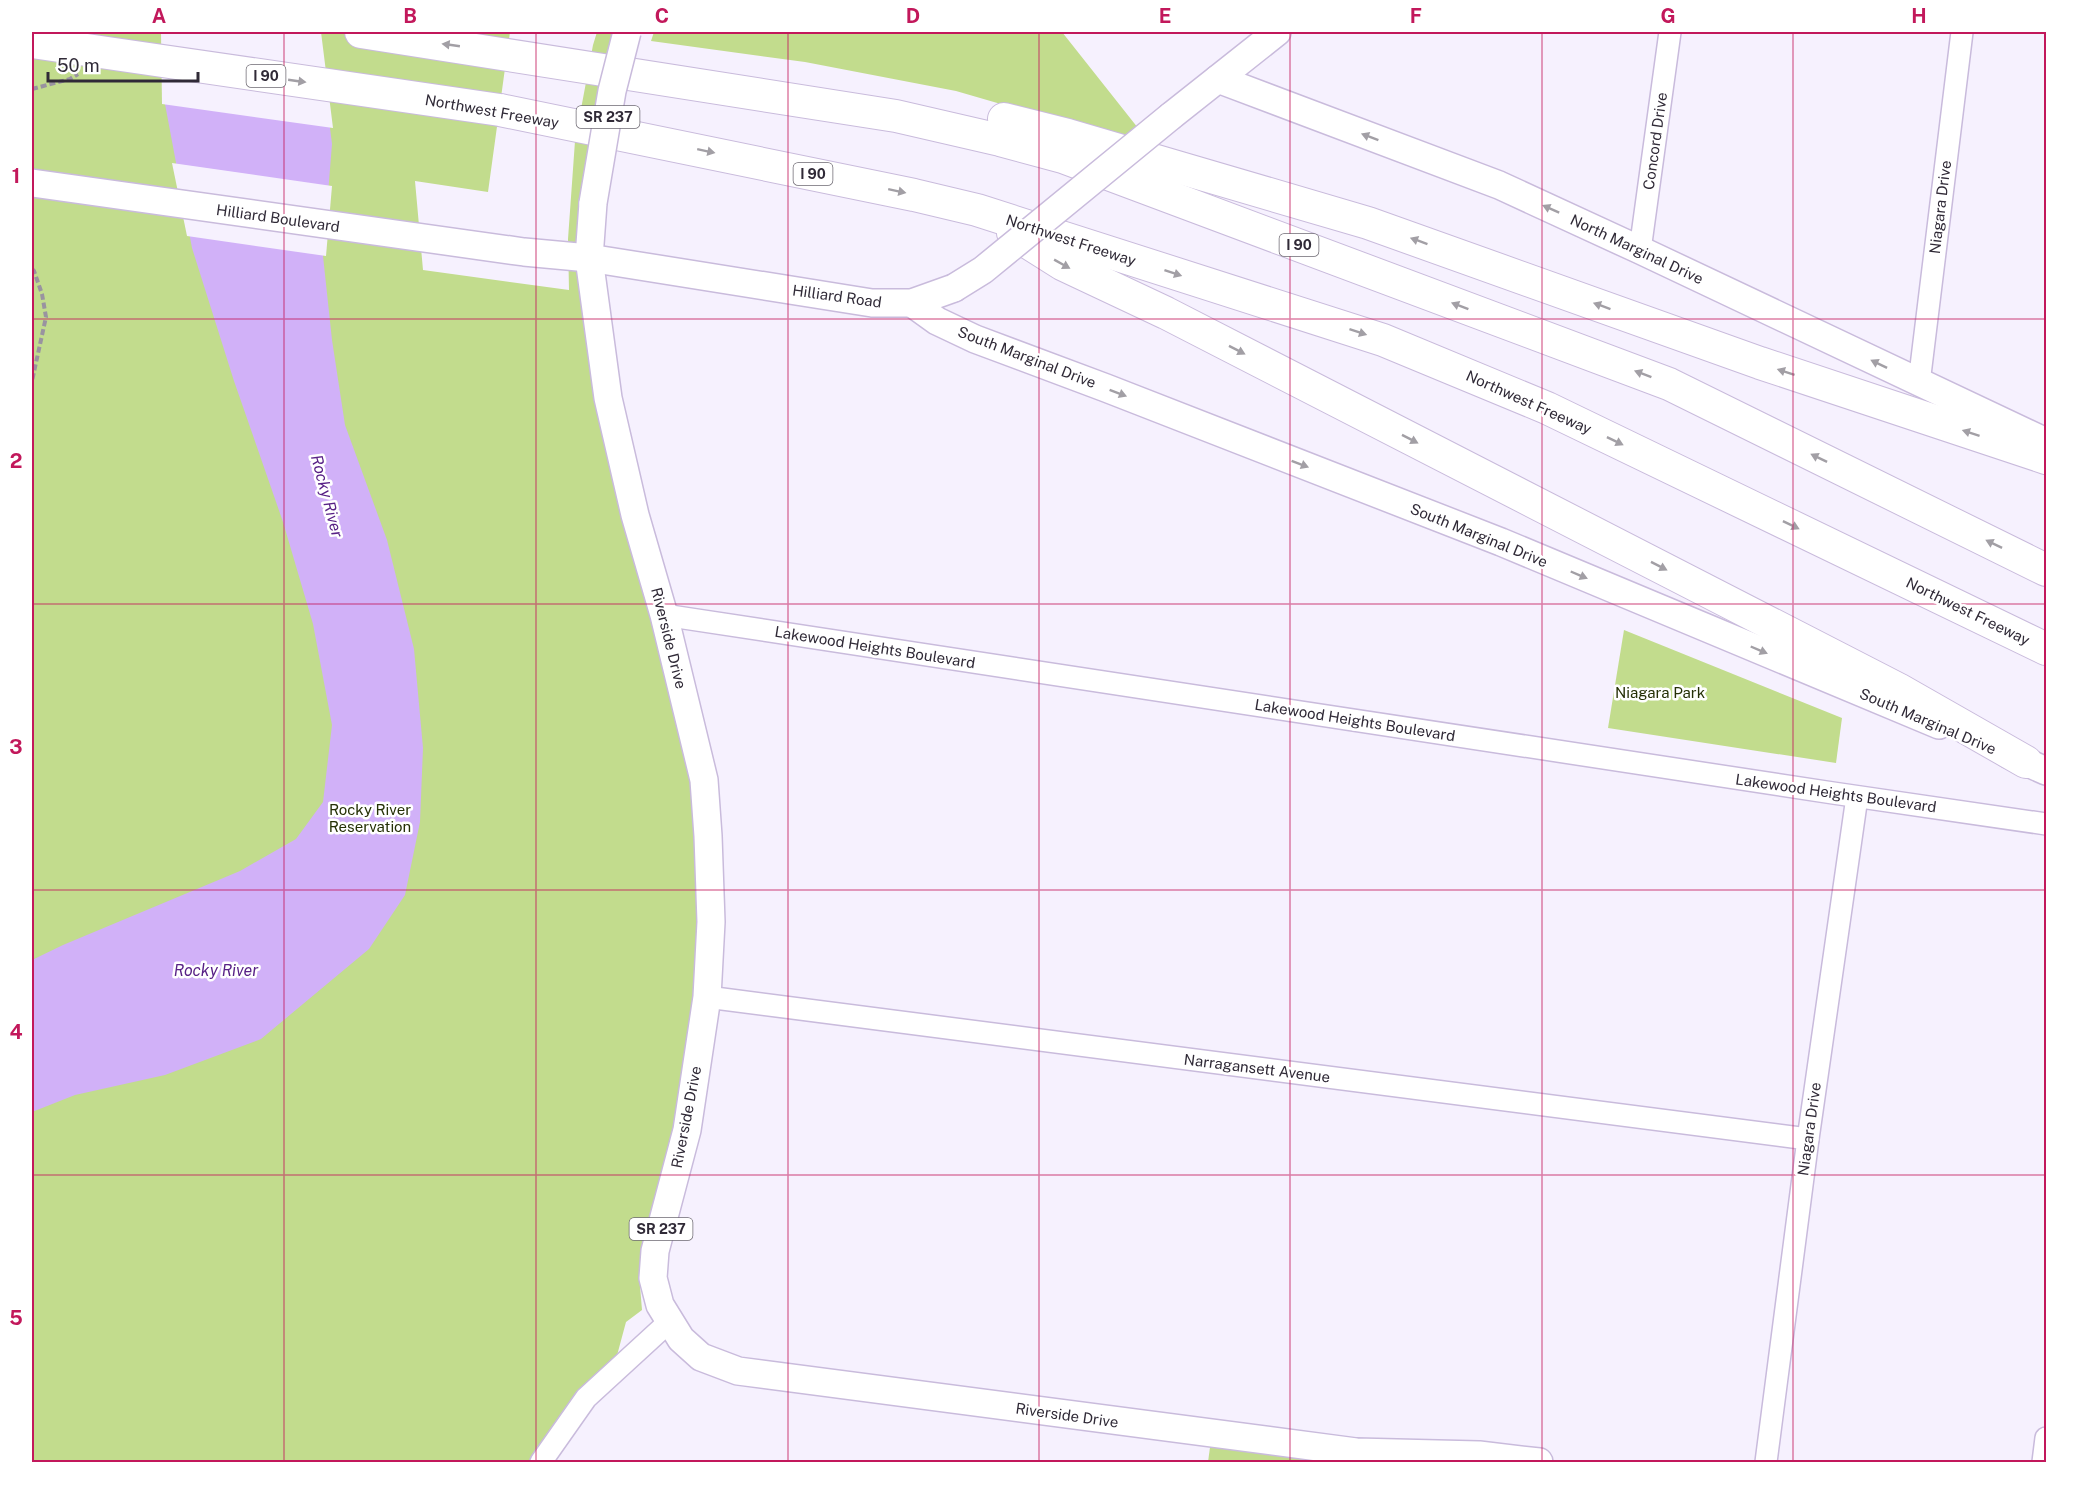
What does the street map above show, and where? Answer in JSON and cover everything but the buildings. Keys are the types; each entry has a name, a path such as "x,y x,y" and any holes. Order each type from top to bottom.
{"highway":[{"name":"I 90","path":"361,32 896,116 1063,157 1669,384 2046,570"},
{"name":"Northwest Freeway","path":"32,42 500,111 891,190 977,210 1383,340 1547,408 2046,649"},
{"path":"558,62 779,80 919,99 1068,135 1368,222 1749,359 2046,458"},
{"path":"977,210 1062,264 1176,319 1887,683 2036,766"}],"main road":[{"name":"Riverside Drive","path":"627,32 612,91 593,204 589,258 608,398 635,515 664,615 704,780 711,922 707,997 687,1130 656,1251 653,1278 660,1305 681,1339 701,1357 738,1371 1356,1452 1479,1455 1539,1462"},
{"name":"Hilliard Road","path":"524,252 589,258 872,303 912,303 954,288 983,270 1277,32"},
{"name":"North Marginal Drive","path":"1218,79 1499,185 1640,249 2046,442"},
{"name":"Hilliard Boulevard","path":"32,183 524,252"},
{"name":"South Marginal Drive","path":"912,303 937,321 975,339 1500,542 2036,766"}],"street":[{"name":"Concord Drive","path":"1640,249 1670,32"},
{"name":"Niagara Drive","path":"1919,383 1962,32"},
{"name":"Lakewood Heights Boulevard","path":"664,615 2046,824"},
{"name":"Niagara Drive","path":"1766,1462 1808,1139 1857,797"},
{"name":"Narragansett Avenue","path":"707,997 1808,1139"},
{"path":"541,1462 586,1398 670,1321"},
{"path":"2043,1462 2046,1438"}],"path":[{"path":"32,269 42,294 46,317 32,381"}],"green space":[{"name":"Rocky River Reservation","path":"32,32 510,32 488,192 415,181 423,270 569,290 568,239 575,141 593,45 597,32 627,32 622,46 595,303 712,781 688,1096 639,1274 642,1310 626,1322 612,1374 553,1462 32,1462"},
{"path":"654,32 1062,32 1138,128 1125,140 956,91 805,62 651,41"},
{"name":"Niagara Park","path":"1624,630 1842,718 1836,763 1608,728"},
{"path":"1211,1440 1490,1462 1208,1462"}],"water":[{"name":"Rocky River","path":"318,32 332,144 323,256 332,340 345,425 387,540 414,649 423,748 420,822 405,895 369,949 261,1039 165,1075 75,1095 32,1112 32,960 240,871 296,839 323,802 332,725 313,624 283,522 234,381 192,248 165,104"}],"pier":[{"path":"161,32 321,32 333,128 162,104"},
{"path":"172,163 332,186 326,256 187,236"}]}
